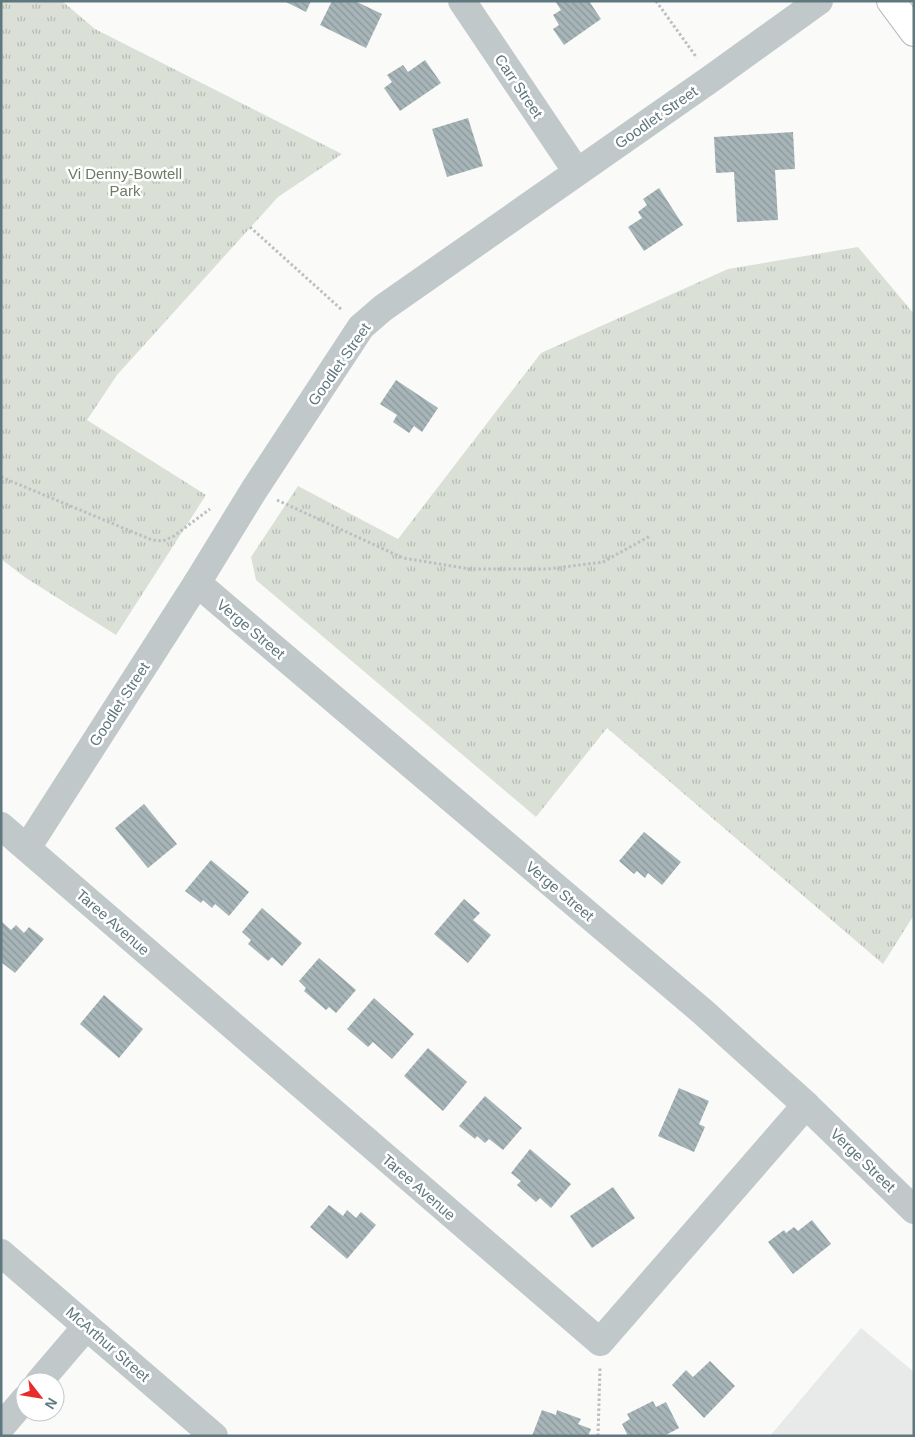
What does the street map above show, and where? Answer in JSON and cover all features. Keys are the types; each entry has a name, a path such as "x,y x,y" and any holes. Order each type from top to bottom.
{"main road":[{"path":"891,1 914,32"}],"street":[{"name":"Carr Street","path":"462,1 577,172"},
{"name":"Goodlet Street","path":"27,848 197,583 254,490 361,328 383,308 820,1"},
{"name":"Verge Street","path":"197,583 695,1006 806,1105 914,1210"},
{"name":"Taree Avenue","path":"1,826 600,1342"},
{"path":"600,1342 806,1105"},
{"name":"McArthur Street","path":"1,1253 214,1436"},
{"path":"47,1372 86,1326"},
{"path":"1,1427 15,1411"}],"path":[{"path":"656,1 712,78"},
{"path":"250,227 361,328"},
{"path":"1,477 152,540 163,540 174,536 212,508 221,508 238,515"},
{"path":"254,490 403,558 470,569 548,569 603,562 650,536"},
{"path":"598,1436 600,1342"}],"shaded area":[{"path":"861,1328 914,1372 914,1436 770,1436"}],"green space":[{"name":"Vi Denny-Bowtell Park","path":"1,1 62,1 95,29 342,154 278,197 117,375 87,420 206,495 116,635 26,578 1,559"},
{"path":"858,247 914,314 914,915 883,964 607,728 536,817 256,580 251,557 298,486 398,539 541,353 728,269"}],"building":[{"path":"284,1 311,1 306,12"},
{"path":"332,1 355,1 382,14 366,48 320,25"},
{"path":"555,1 589,1 601,19 564,45 553,29 559,25 553,15 561,10"},
{"path":"425,60 441,83 400,111 384,88 392,82 387,75 403,65 408,72"},
{"path":"468,118 483,166 447,177 432,129"},
{"path":"793,132 795,169 775,170 778,220 737,222 734,172 716,173 714,137"},
{"path":"659,188 683,225 644,251 628,227 642,218 638,212 647,205 643,199"},
{"path":"396,380 438,408 422,432 414,426 409,433 393,422 397,415 380,404"},
{"path":"144,804 177,844 148,868 115,828"},
{"path":"644,832 681,862 662,885 648,873 645,878 637,871 634,874 619,861"},
{"path":"211,860 249,892 229,916 215,904 212,908 203,900 201,903 185,891"},
{"path":"464,899 480,913 473,920 491,935 468,963 434,934"},
{"path":"262,908 302,943 282,966 272,957 268,961 248,944 251,940 242,932"},
{"path":"1,921 11,930 16,925 24,933 29,927 44,939 15,973 1,962"},
{"path":"319,958 356,990 336,1013 329,1007 326,1010 304,991 306,988 299,981"},
{"path":"104,995 143,1029 119,1058 80,1024"},
{"path":"374,998 414,1034 392,1059 373,1042 368,1047 347,1029"},
{"path":"428,1048 467,1082 443,1111 404,1076"},
{"path":"679,1088 709,1101 699,1124 705,1127 694,1152 658,1136"},
{"path":"485,1096 522,1128 503,1150 489,1139 485,1143 477,1136 475,1139 459,1126"},
{"path":"530,1149 571,1184 551,1208 540,1198 536,1202 517,1185 521,1181 511,1173"},
{"path":"613,1187 635,1218 592,1248 570,1216"},
{"path":"329,1205 343,1216 347,1210 356,1218 361,1212 376,1225 347,1259 310,1227"},
{"path":"812,1220 831,1244 793,1274 768,1242 784,1230 786,1233 794,1227 798,1231"},
{"path":"710,1361 735,1386 704,1418 672,1385 686,1370 693,1377"},
{"path":"653,1401 656,1407 666,1402 679,1428 664,1436 628,1436 622,1424 630,1419 627,1414"},
{"path":"542,1410 556,1415 557,1410 581,1419 578,1424 591,1429 588,1436 532,1436"}]}
